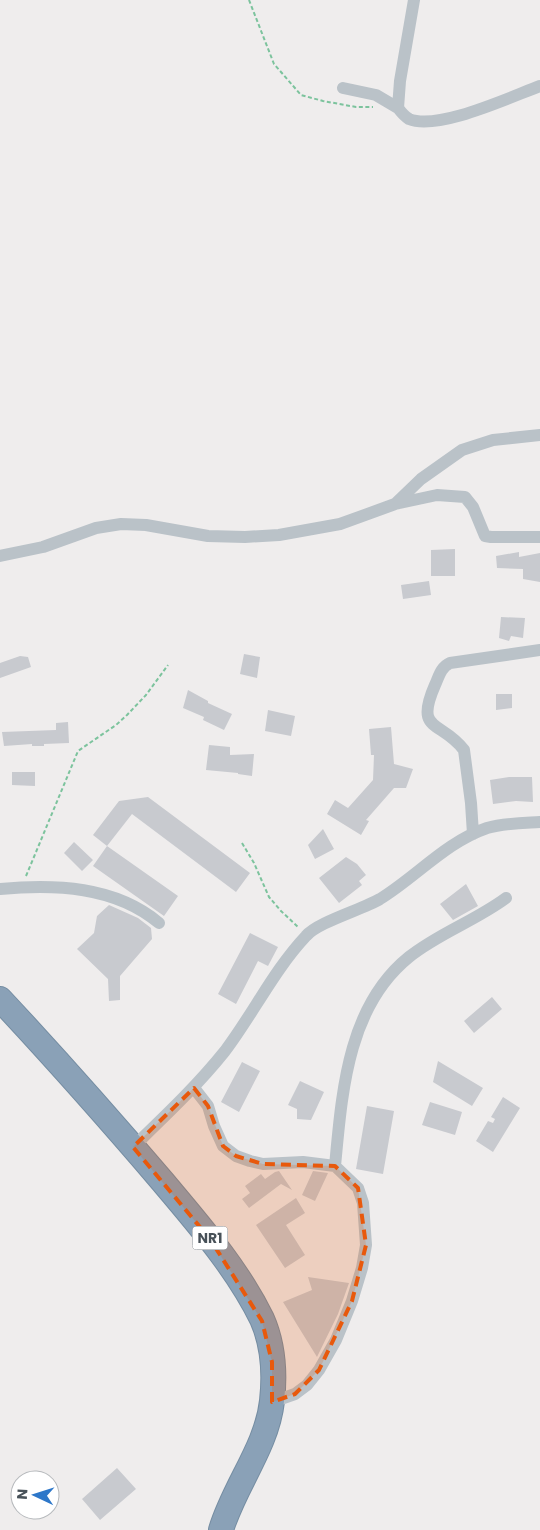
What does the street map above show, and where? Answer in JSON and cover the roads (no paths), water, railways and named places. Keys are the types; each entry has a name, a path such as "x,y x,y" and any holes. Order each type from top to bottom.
{"highway":[{"name":"NR1","path":"0,999 133,1147 210,1239 232,1268 258,1313 270,1344 273,1383 272,1402 263,1436 223,1523"},
{"path":"204,1530 223,1523"}],"street":[{"path":"398,108 400,81 414,0"},
{"path":"343,88 376,95 398,108 403,115 416,120 446,120 540,86"},
{"path":"395,504 421,479 462,450 493,440 540,435"},
{"path":"0,556 43,547 96,528 122,524 146,525 208,536 279,535 340,524 395,504 436,495 465,497 473,507 484,533 488,537 540,537"},
{"path":"473,834 471,796 464,750 431,723 426,714 434,688 443,668 450,663 540,650"},
{"path":"133,1147 194,1088 225,1050 307,934 380,898 438,856 473,834 504,825 540,822"},
{"path":"0,889 70,888 115,897 145,911 159,922"},
{"path":"335,1166 342,1096 359,1030 373,997 394,970 409,957 446,932 488,911 506,898"},
{"path":"194,1088 208,1106 214,1126 224,1146 236,1156 263,1164 303,1162 335,1166 358,1188 363,1203 366,1245 362,1268 342,1326 319,1370 307,1385 295,1394 272,1402"}]}
